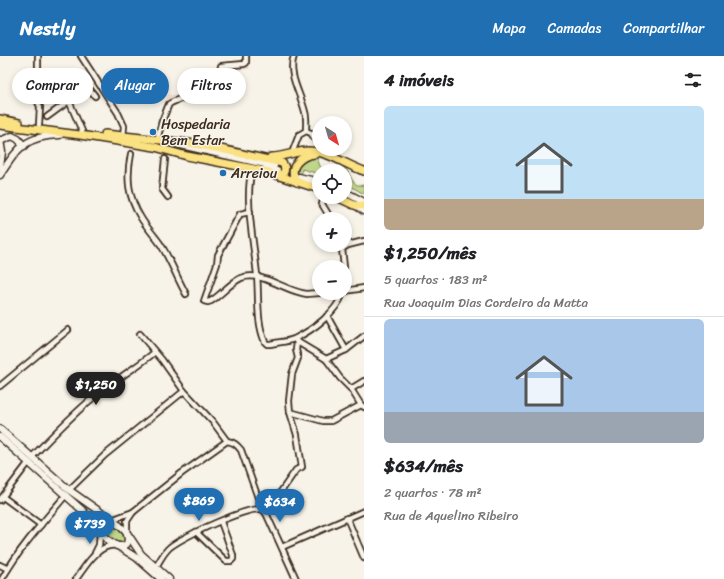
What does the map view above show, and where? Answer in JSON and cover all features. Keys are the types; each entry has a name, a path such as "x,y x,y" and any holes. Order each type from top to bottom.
{"main road":[{"path":"0,119 156,144 188,143 216,148 282,163 285,171 283,174 277,171"},
{"path":"0,125 123,137 156,144 187,156 252,169 277,171 299,177"},
{"path":"260,158 280,157 292,153 312,151"},
{"path":"312,154 296,162 293,171 299,177 312,185"},
{"path":"333,156 364,171"},
{"path":"354,205 364,206"}],"street":[{"path":"38,56 38,68"},
{"path":"81,56 118,113 124,126 123,137"},
{"path":"246,56 246,63 244,64 222,66 217,82 210,88 169,104 162,121 156,144 277,171"},
{"path":"294,56 292,62 293,71 296,86 305,112 306,131"},
{"path":"39,104 39,125"},
{"path":"47,117 65,104"},
{"path":"0,175 14,154 37,137 45,135 81,133 70,104"},
{"path":"306,131 312,134"},
{"path":"292,153 299,135 306,131"},
{"path":"0,167 2,152 0,141 12,136 18,139 24,146"},
{"path":"131,154 128,175 132,202 141,219 163,248 186,294"},
{"path":"334,156 364,168"},
{"path":"165,159 162,189 168,197"},
{"path":"252,169 249,188 250,212 257,276 259,318 266,342 270,344 295,341 327,316 337,306 340,300"},
{"path":"299,177 312,178"},
{"path":"299,177 312,180"},
{"path":"352,192 364,198"},
{"path":"352,196 364,202"},
{"path":"354,205 364,211"},
{"path":"250,212 240,214 220,249 204,301 211,301 240,279 257,276 287,288 306,294 312,294"},
{"path":"352,244 364,241"},
{"path":"352,291 364,288"},
{"path":"327,316 346,350"},
{"path":"0,386 68,330"},
{"path":"140,334 184,391 213,422 227,441 237,445 264,511 296,579"},
{"path":"326,359 346,350 364,336"},
{"path":"290,412 323,421 331,421 362,406 351,389 340,378 326,359 295,341"},
{"path":"264,511 296,470 302,467 297,435 290,412 289,391 292,374 298,358 295,341"},
{"path":"40,525 1,499 30,460 65,423 94,397 155,352"},
{"path":"351,389 364,381"},
{"path":"2,579 40,525 68,493 105,455 184,391"},
{"path":"0,429 30,460"},
{"path":"0,437 30,460 68,493 111,520 127,533 141,554 169,579"},
{"path":"90,560 100,550 127,544 127,521 133,512 182,473 227,441"},
{"path":"68,493 100,532 117,546 138,558 161,579"},
{"path":"156,567 170,547 196,532 251,509 264,511"},
{"path":"76,579 100,545 100,532 97,526 98,520 101,518 111,520 133,512"},
{"path":"282,547 364,512"},
{"path":"347,518 364,558"},
{"path":"196,532 226,561 231,561 233,559 233,555 221,522"},
{"path":"0,565 8,569"}],"shaded area":[{"path":"246,56 251,56 249,69 221,68 222,65 242,60"},
{"path":"177,94 177,100 173,101 170,107 164,132 158,130 165,104 169,104 169,95"}],"green space":[{"path":"315,157 317,158 319,164 312,164 312,172 302,169 301,176 312,180 312,183 298,177 296,173 297,163"},
{"path":"352,180 354,183 364,185 364,194 352,187"},
{"path":"103,519 119,527 127,537 124,545 110,540 98,522"}],"tunnel":[{"path":"278,167 300,174"}],"place":[{"name":"Hospedaria Bem Estar","path":"153,132"},
{"name":"Arreiou","path":"223,173"}]}
